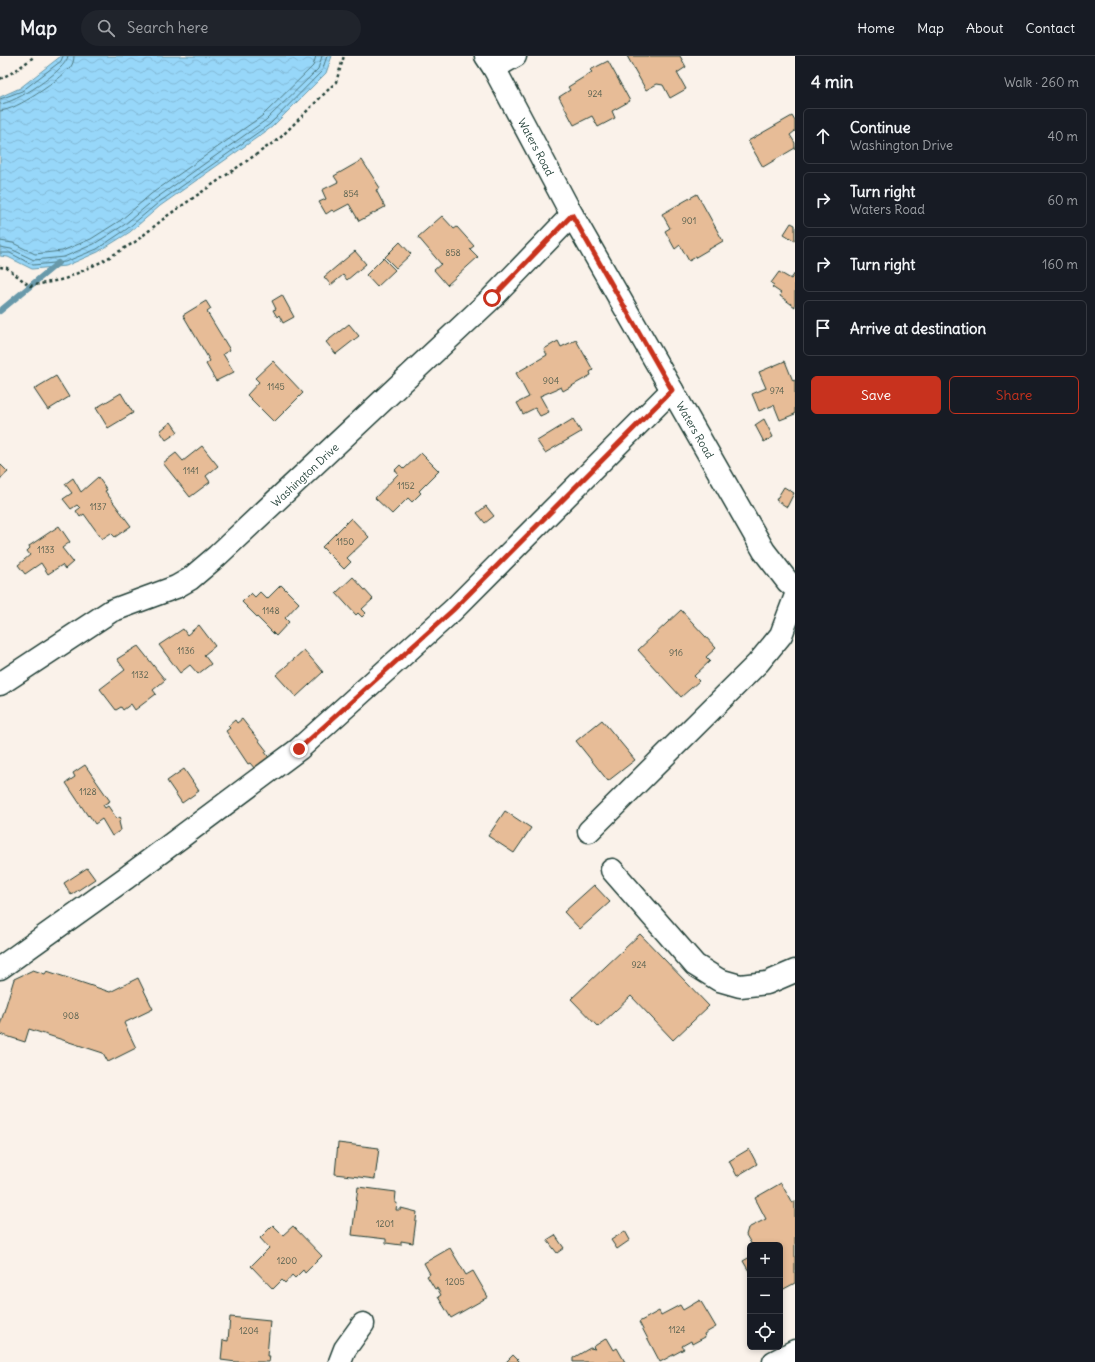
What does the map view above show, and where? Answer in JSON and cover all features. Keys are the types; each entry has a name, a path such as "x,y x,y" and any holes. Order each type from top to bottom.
{"street":[{"path":"490,62 515,56"},
{"name":"Waters Road","path":"490,62 572,215 764,551 788,582 795,588"},
{"name":"Washington Drive","path":"0,684 111,611 176,587 190,579 218,556 492,298 572,215"},
{"path":"0,968 126,878 299,749 453,610 672,390"},
{"path":"589,831 758,663 781,636 795,598"},
{"path":"612,870 695,965 719,980 740,986 767,983 795,971"},
{"path":"340,1362 345,1349 363,1324"},
{"path":"774,1362 795,1350"}],"path":[{"path":"0,79 15,71 35,56"},
{"path":"0,267 7,268 30,286 65,280 101,262 135,242 167,216 280,138 336,82 344,56"}],"water":[{"path":"61,56 332,56 326,73 272,127 160,206 130,232 98,252 66,266 32,269 8,257 0,256 0,97 20,88"}],"building":[{"path":"627,56 680,56 686,67 677,73 686,89 670,98 663,85 657,84 646,90"},
{"path":"608,61 630,101 612,111 615,118 598,127 592,116 574,125 559,97 570,90 568,87 592,72 590,70"},
{"path":"792,116 795,121 795,131 790,135 795,143 795,148 763,167 748,141"},
{"path":"362,160 380,188 376,190 385,207 359,221 349,204 334,212 332,210 326,214 319,202 326,199 322,190 338,182 334,176"},
{"path":"697,194 723,241 689,261 680,245 675,249 665,231 670,228 662,214"},
{"path":"442,216 454,229 457,227 474,246 470,249 478,257 447,285 434,270 441,264 418,237"},
{"path":"791,223 795,225 795,241 784,234"},
{"path":"400,242 411,254 396,268 385,257"},
{"path":"355,251 366,264 347,280 343,275 331,285 324,277"},
{"path":"383,258 395,270 377,287 366,275"},
{"path":"779,272 791,279 795,273 795,307 780,296 781,293 772,287 774,285 771,283"},
{"path":"282,295 294,317 283,323 279,315 277,317 273,310 276,309 272,301"},
{"path":"206,301 211,309 207,312 230,350 223,354 234,372 216,381 206,364 210,361 183,315"},
{"path":"349,324 359,336 336,354 326,342"},
{"path":"576,340 593,370 590,372 591,375 563,391 561,387 540,396 549,412 540,416 535,408 523,414 517,403 529,397 516,373 547,355 544,349 558,341 561,347"},
{"path":"273,361 303,393 274,422 247,395 259,382 255,378"},
{"path":"785,361 793,381 795,380 795,414 780,420 774,405 759,411 752,394 766,388 759,372"},
{"path":"56,376 69,397 48,410 34,389"},
{"path":"121,393 133,413 108,428 96,408"},
{"path":"573,419 581,432 545,453 537,441"},
{"path":"764,419 773,437 764,442 755,425"},
{"path":"171,422 178,432 166,440 160,431"},
{"path":"202,446 218,466 206,476 210,482 190,497 163,463 176,453 183,461"},
{"path":"421,453 439,471 419,491 421,493 412,502 408,498 392,514 375,498 398,474 395,470 400,465 404,469"},
{"path":"0,464 8,472 0,479"},
{"path":"98,477 107,490 105,491 131,526 115,537 111,533 102,539 84,514 80,517 76,511 80,508 77,505 71,509 63,499 72,493 65,484 73,478 81,492"},
{"path":"784,487 794,493 787,507 776,500"},
{"path":"486,506 494,516 485,523 477,513"},
{"path":"351,518 369,537 347,558 351,562 344,569 322,547"},
{"path":"59,526 70,542 62,548 73,562 65,569 62,565 48,574 41,563 25,574 18,565 30,555 27,551 30,548 29,546"},
{"path":"353,577 373,599 362,609 366,613 362,617 358,613 356,615 336,593"},
{"path":"281,585 299,603 285,618 289,622 276,636 242,602 251,593 255,597 260,592 267,599"},
{"path":"681,610 716,648 706,657 710,661 694,676 699,681 681,697 638,650"},
{"path":"199,625 215,646 204,655 211,664 198,674 190,665 180,673 159,645 183,629 187,635"},
{"path":"138,646 165,680 153,690 156,694 135,710 131,704 123,710 121,707 116,710 100,689 125,670 117,659"},
{"path":"304,650 323,672 296,697 276,675"},
{"path":"242,719 267,751 265,752 270,759 255,769 250,763 248,764 226,731 230,728 228,726 235,720 237,723"},
{"path":"602,720 635,760 608,781 576,741"},
{"path":"85,765 110,801 103,805 105,808 108,806 117,819 120,817 121,819 119,822 121,830 112,836 102,819 95,824 89,815 88,816 66,783 75,777 73,773"},
{"path":"184,769 199,791 182,803 167,781"},
{"path":"505,811 531,828 514,853 488,836"},
{"path":"87,868 95,879 71,895 64,883"},
{"path":"594,885 610,902 580,929 564,912"},
{"path":"640,934 709,1006 673,1040 631,996 598,1027 571,999"},
{"path":"33,970 45,974 47,971 110,992 138,978 153,1009 124,1023 136,1048 108,1062 103,1053 29,1029 25,1042 0,1034 0,1025 14,979"},
{"path":"338,1143 379,1148 375,1179 335,1174"},
{"path":"749,1149 757,1164 737,1176 729,1161"},
{"path":"781,1183 792,1203 795,1201 795,1283 783,1289 783,1242 750,1242 746,1235 748,1228 766,1219 755,1198"},
{"path":"358,1187 396,1192 396,1210 401,1210 401,1208 417,1212 413,1243 401,1241 401,1245 386,1243 386,1239 352,1235"},
{"path":"273,1225 283,1235 293,1226 322,1256 305,1273 303,1270 295,1278 292,1275 285,1283 282,1280 273,1289 251,1266 269,1248 260,1238"},
{"path":"625,1231 630,1240 617,1249 611,1240"},
{"path":"555,1235 564,1248 557,1253 547,1240"},
{"path":"450,1248 466,1275 473,1271 488,1297 451,1318 438,1297 441,1295 437,1288 435,1289 427,1276 430,1274 424,1263"},
{"path":"747,1259 747,1268 743,1261"},
{"path":"700,1300 716,1327 704,1334 705,1337 692,1344 691,1341 682,1346 684,1349 660,1362 639,1322 659,1311 661,1315 680,1305 683,1310"},
{"path":"230,1317 270,1321 267,1356 270,1356 269,1362 236,1362 221,1360 223,1340 228,1341"},
{"path":"607,1338 614,1350 617,1348 625,1362 573,1362 573,1358 590,1348 595,1349 593,1347"},
{"path":"513,1355 520,1362 506,1362"}],"waterway":[{"path":"0,311 58,263"}],"route":[{"path":"299,749 453,610 672,390 572,215 492,298"}]}
